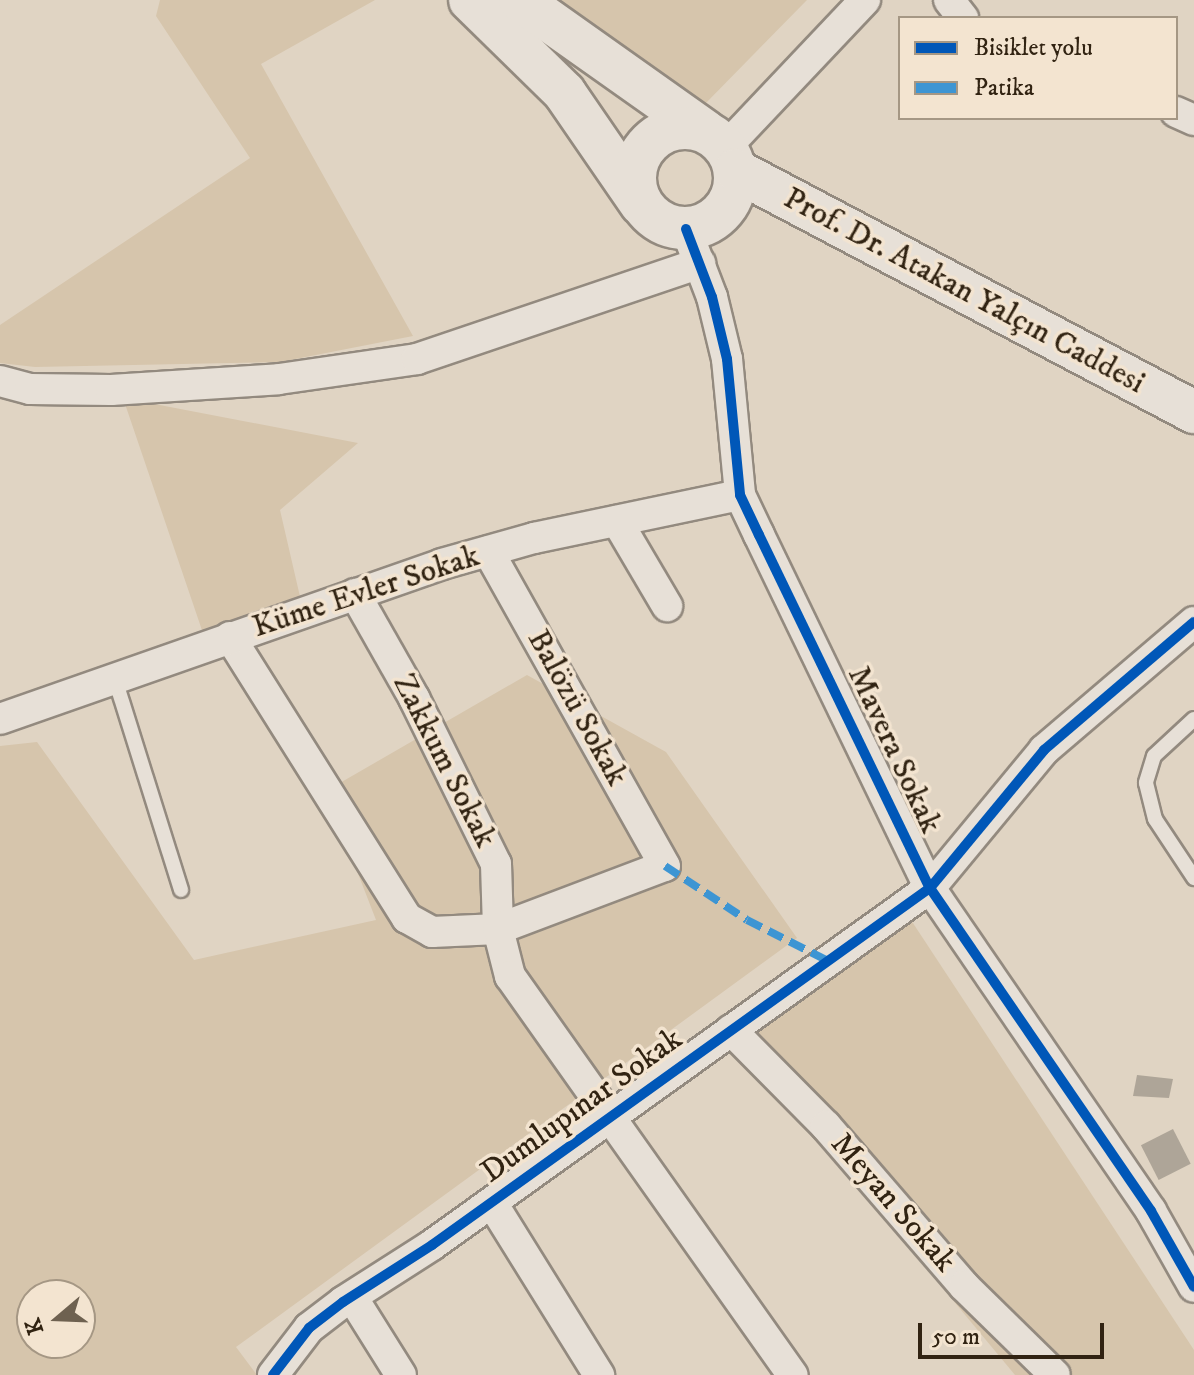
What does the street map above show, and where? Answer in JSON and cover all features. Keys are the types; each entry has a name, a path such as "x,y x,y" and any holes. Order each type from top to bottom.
{"main road":[{"path":"470,0 564,92 642,205 693,246 703,225 723,210 735,187 722,150 673,128 647,145 635,174 642,205"},
{"name":"Prof. Dr. Atakan Yalçın Caddesi","path":"520,0 722,150 1194,412"}],"street":[{"path":"722,150 865,0"},
{"path":"949,0 961,16"},
{"path":"0,381 30,389 111,390 279,379 417,359 693,246"},
{"name":"Mavera Sokak","path":"693,246 727,359 740,495 930,888 1151,1211 1194,1287"},
{"name":"Küme Evler Sokak","path":"0,719 230,637 488,551 740,495"},
{"path":"617,521 667,606"},
{"name":"Balözü Sokak","path":"488,551 665,866 498,929"},
{"name":"Zakkum Sokak","path":"355,594 414,698 496,864 498,929 510,976 613,1115 792,1375"},
{"name":"Dumlupınar Sokak","path":"273,1375 309,1328 492,1203 930,888 1044,750 1194,622"},
{"path":"230,637 407,918 432,932 498,929"},
{"name":"Meyan Sokak","path":"731,1030 826,1126 964,1286 1055,1375"},
{"path":"492,1203 599,1375"},
{"path":"352,1297 401,1375"}],"lane":[{"path":"115,679 181,890"},
{"path":"1194,719 1154,756 1146,783 1155,819 1194,878"}],"shaded area":[{"path":"160,0 375,0 261,64 413,336 280,362 35,367 0,363 0,325 250,158 156,16"},
{"path":"553,0 807,0 704,105"},
{"path":"123,398 358,443 280,510 304,614 206,642"},
{"path":"527,675 666,752 797,938 236,1347 257,1375 0,1375 0,746 37,742 194,960 376,920 326,791"},
{"path":"905,911 1194,1350 1194,1375 1015,1375 735,1038"}],"building":[{"path":"1137,1075 1173,1079 1169,1098 1133,1096"},
{"path":"1173,1129 1191,1164 1159,1180 1141,1145"}],"marked path":[{"path":"665,866 747,920 828,961"}],"cycle path":[{"path":"686,229 712,297 727,359 740,495 759,535 930,888 1151,1211 1194,1287"},
{"path":"273,1375 309,1328 343,1302 432,1245 930,888 1044,750 1194,622"}]}
